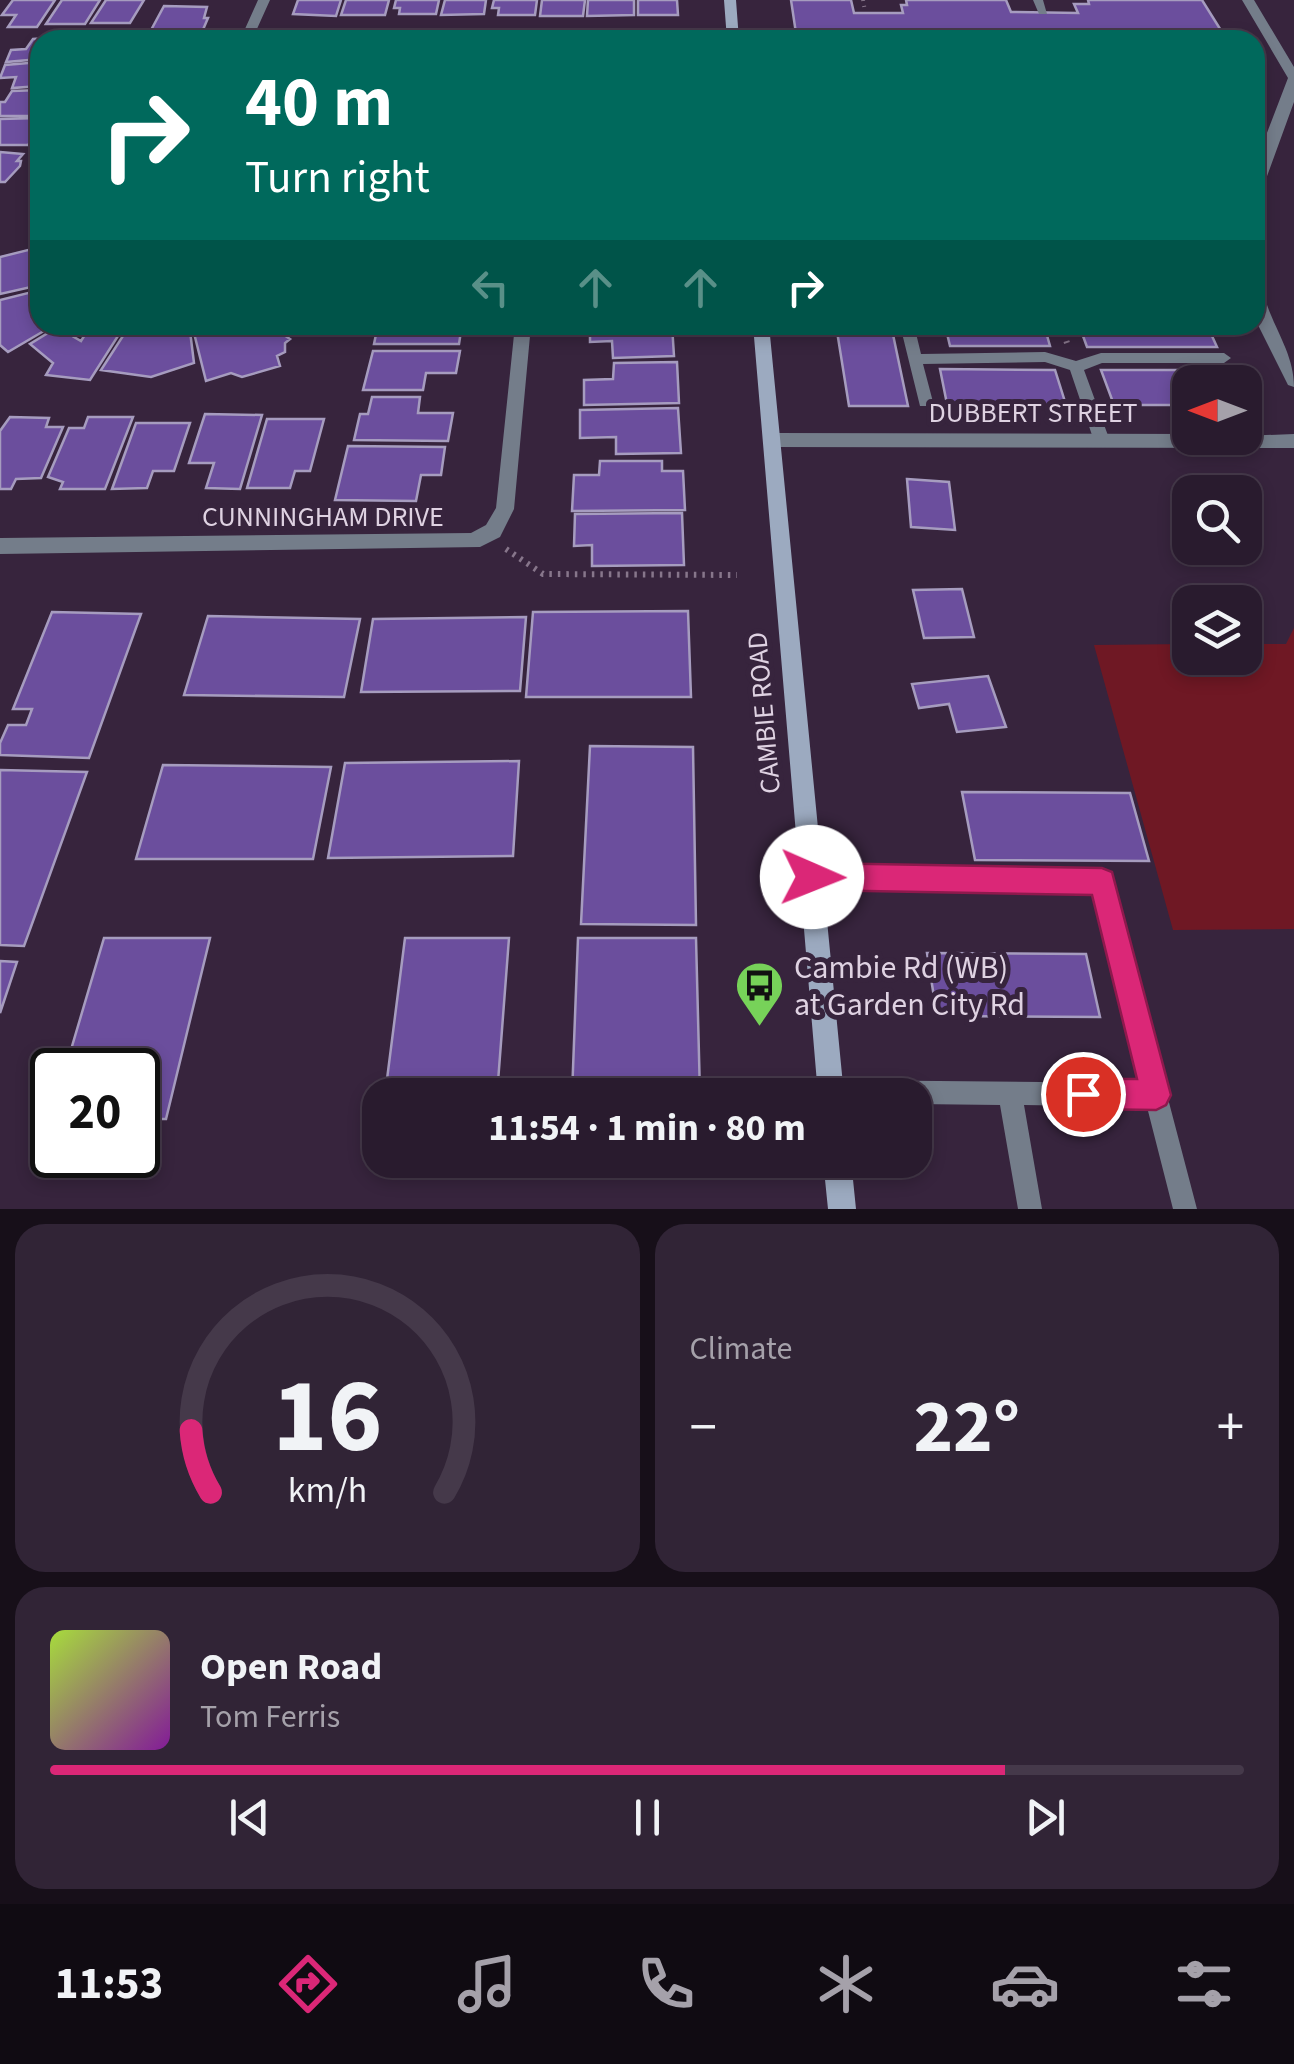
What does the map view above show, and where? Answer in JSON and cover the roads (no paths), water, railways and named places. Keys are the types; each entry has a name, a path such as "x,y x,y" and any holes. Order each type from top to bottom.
{"main road":[{"path":"730,0 733,30"},
{"name":"CAMBIE ROAD","path":"762,335 830,1078"},
{"path":"839,1178 842,1209"}],"street":[{"path":"250,30 264,0"},
{"path":"1248,0 1294,78 1290,100 1275,124 1265,157"},
{"path":"1265,323 1294,381"},
{"name":"CUNNINGHAM DRIVE","path":"0,546 473,541 493,531 505,509 522,335"},
{"name":"DUBBERT STREET","path":"772,440 1294,442"}],"lane":[{"path":"1038,0 1044,12"},
{"path":"910,335 925,402"},
{"path":"915,359 1045,357 1076,368 1100,358 1224,358"},
{"path":"1076,368 1102,441"},
{"path":"812,877 1102,881 1185,1209"},
{"path":"932,1094 1156,1095"},
{"path":"1010,1094 1030,1209"}],"place":[{"name":"Cambie Rd (WB) at Garden City Rd","path":"759,1028"}]}
